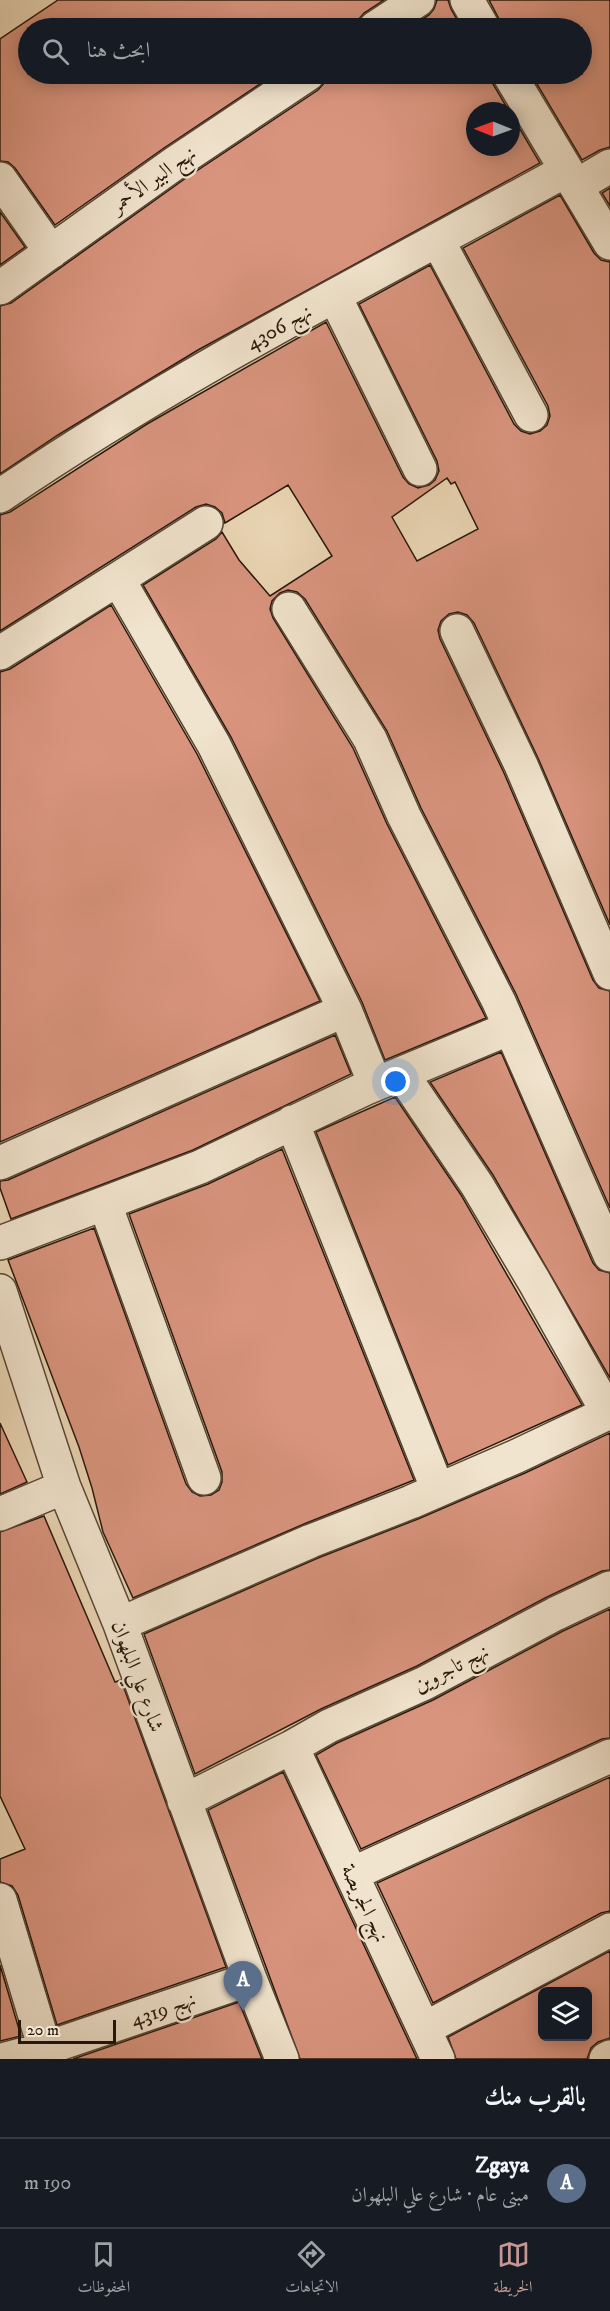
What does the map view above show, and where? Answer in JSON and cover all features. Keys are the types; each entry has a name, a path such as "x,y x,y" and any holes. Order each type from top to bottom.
{"street":[{"path":"390,18 418,0"},
{"path":"467,0 477,18"},
{"name":"نهج البير الأحمر","path":"0,288 175,163 293,84"},
{"path":"515,84 610,243"},
{"name":"نهج 4306","path":"0,496 63,453 181,381 438,241 571,178 610,166"},
{"path":"0,179 51,252"},
{"path":"438,241 531,415"},
{"path":"335,297 420,469"},
{"path":"0,653 206,523"},
{"path":"118,579 214,745 345,1010 388,1079 477,1185 609,1413 517,1456 311,1541 120,1624"},
{"path":"289,609 370,739 405,816 510,1028 610,1255"},
{"path":"457,631 525,775 610,973"},
{"path":"0,1163 345,1010"},
{"path":"0,1243 200,1167 291,1122 510,1028"},
{"path":"291,1122 438,1490"},
{"path":"105,1204 204,1478"},
{"name":"شارع علي البلهوان","path":"0,1291 64,1486 120,1624 250,1979 282,2059"},
{"path":"0,1514 64,1486"},
{"name":"نهج تاجروين","path":"184,1801 329,1726 425,1683 555,1614 610,1588"},
{"name":"نهج الجريصة","path":"292,1747 438,2059"},
{"path":"352,1874 610,1755"},
{"path":"0,1899 46,2054"},
{"path":"424,2029 610,1930"},
{"name":"نهج 4319","path":"6,2059 46,2054 250,1979"}],"building":[{"path":"58,0 384,0 360,18 31,18"},
{"path":"437,0 448,0 456,18 424,18 434,9"},
{"path":"489,0 610,0 610,147 582,160 537,84 592,84 592,18 498,18"},
{"path":"18,27 18,84 260,84 55,225 15,168 8,162 0,161 0,39"},
{"path":"323,84 493,84 504,102 466,102 466,156 520,156 520,129 540,163 198,350 58,435 0,474 0,306 11,303 186,178 318,90"},
{"path":"610,188 610,206 602,193"},
{"path":"560,195 594,253 601,260 610,262 610,925 538,758 474,623 467,615 458,612 449,614 441,621 438,630 440,639 504,773 593,980 599,988 610,991 610,1208 516,994 421,808 387,731 305,599 297,592 288,590 280,593 272,601 270,609 273,618 353,748 387,824 486,1018 385,1060 362,1002 231,737 143,585 216,539 222,532 239,560 270,596 332,556 288,485 225,523 222,513 215,507 206,504 196,507 0,631 0,515 10,512 147,424 326,322 403,477 409,484 418,488 429,485 435,480 439,471 437,461 359,304 430,265 514,424 521,431 530,434 540,431 547,425 550,416 548,406 463,248","holes":["447,478 451,484 455,482 478,529 417,561 392,517"]},
{"path":"0,212 25,247 0,265"},
{"path":"111,605 197,754 320,1001 0,1142 0,672 10,669"},
{"path":"335,1035 351,1074 193,1150 11,1219 0,1188 0,1181 8,1180"},
{"path":"501,1052 593,1263 599,1270 610,1273 610,1378 493,1175 430,1082"},
{"path":"395,1097 461,1195 582,1405 448,1465 316,1132"},
{"path":"282,1149 414,1480 304,1524 133,1598 103,1532 79,1447 8,1260 94,1228 186,1484 192,1492 200,1496 211,1495 219,1490 222,1472 129,1214 208,1184"},
{"path":"0,1423 27,1482 0,1494"},
{"path":"610,1433 610,1570 602,1571 547,1597 417,1666 321,1709 195,1774 144,1634 318,1558 418,1519 525,1473"},
{"path":"44,1516 115,1682 121,1680 226,1967 57,2025 18,1895 12,1886 0,1882 0,1859 25,1849 0,1796 0,1532"},
{"path":"610,1609 610,1738 602,1739 361,1849 316,1755 337,1743 433,1700 563,1631"},
{"path":"283,1772 417,2059 300,2059 208,1810"},
{"path":"610,1777 610,1911 601,1913 433,2003 377,1883"},
{"path":"610,1951 610,2038 598,2042 591,2048 587,2059 456,2059 448,2037 538,1989 538,2041 592,2041 592,1987 542,1987"},
{"path":"0,1965 21,2036 0,2041"},
{"path":"239,2002 262,2059 73,2059"}],"place":[{"name":"Zgaya","path":"243,2011"}]}
